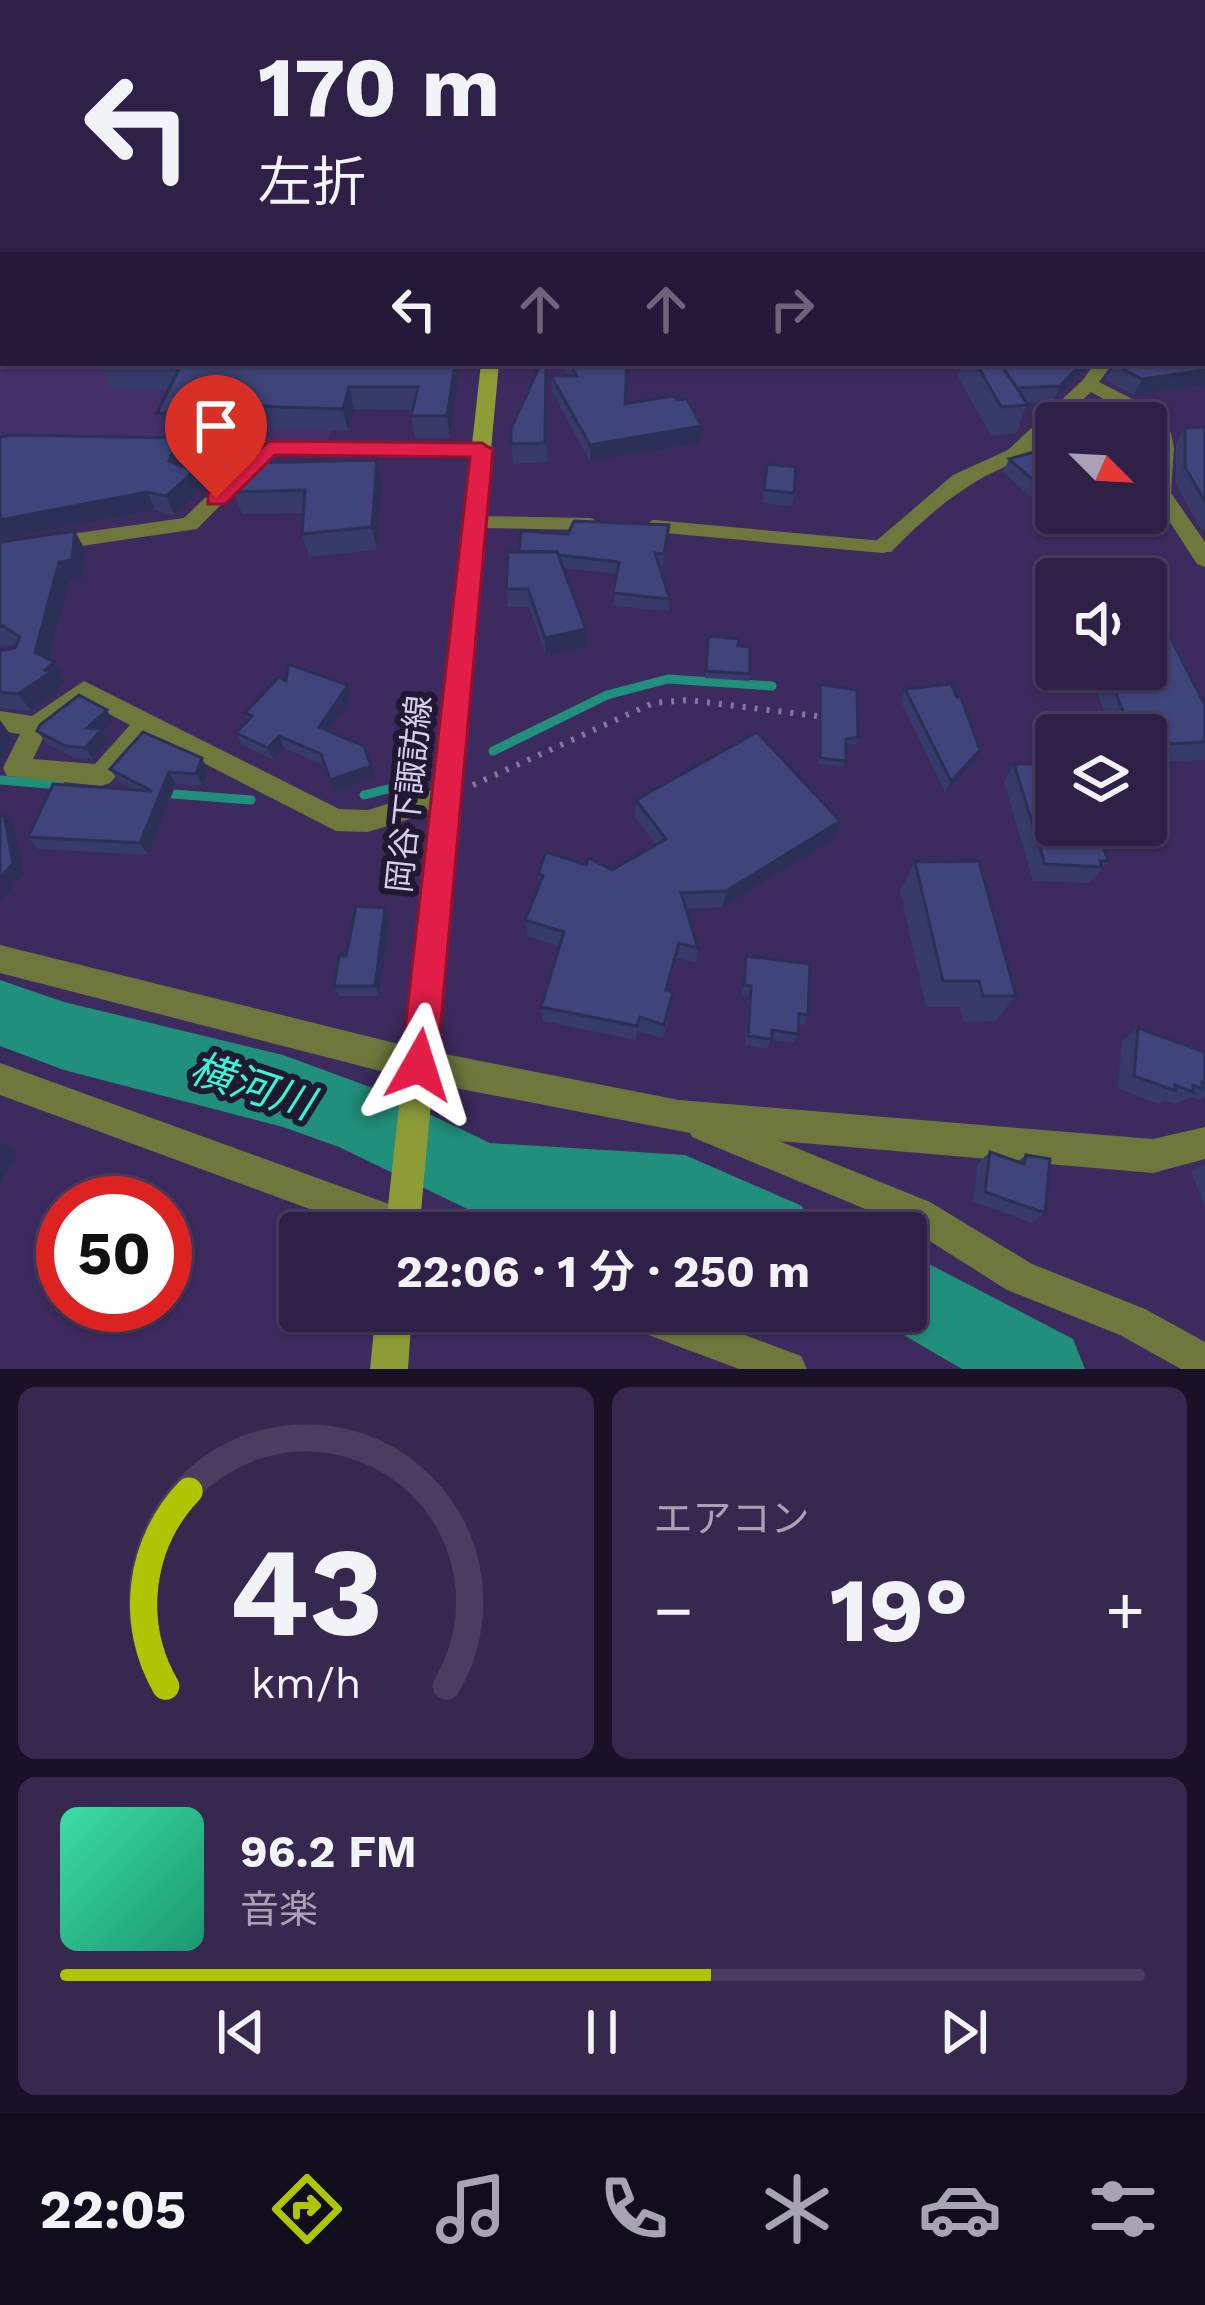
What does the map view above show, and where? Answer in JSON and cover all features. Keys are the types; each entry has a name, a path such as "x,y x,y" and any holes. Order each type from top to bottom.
{"main road":[{"name":"岡谷下諏訪線","path":"409,1212 418,1076 490,366"},
{"path":"389,1369 392,1332"}],"street":[{"path":"992,0 1006,0"},
{"path":"883,547 952,482 1018,450 1089,384 1102,366"},
{"path":"1089,384 1124,402"},
{"path":"135,446 482,450"},
{"path":"0,551 190,524 269,448"},
{"path":"1018,450 1035,448"},
{"path":"1167,502 1205,559"},
{"path":"148,723 101,776 16,768 36,727 84,690 337,820 368,821 448,796"},
{"path":"0,721 36,727"},
{"path":"0,959 418,1076 679,1116 1153,1156 1205,1143"},
{"path":"0,1079 367,1212"},
{"path":"679,1116 918,1214 1020,1277 1132,1322 1205,1362"},
{"path":"688,1332 788,1369"}],"lane":[{"path":"475,522 608,524"},
{"path":"630,524 883,547"}],"path":[{"path":"448,796 653,703 688,700 842,720"}],"shaded area":[{"path":"0,366 350,366 328,441 0,437"}],"building":[{"path":"101,366 455,366 447,416 411,416 418,387 349,387 343,409 193,404 189,413 157,413 180,367"},
{"path":"540,366 546,366 545,443 511,444 511,429"},
{"path":"571,366 627,366 625,404 674,396 687,399 702,426 590,445 551,376 577,376"},
{"path":"978,366 1002,366 1028,405 1001,407"},
{"path":"1002,366 1079,366 1060,386 1017,388"},
{"path":"1117,366 1205,366 1205,370 1142,379"},
{"path":"1205,427 1205,502 1185,467 1185,428"},
{"path":"0,437 180,438 169,461 195,471 166,496 147,492 0,520"},
{"path":"1035,452 1035,482 1009,459"},
{"path":"377,460 372,527 302,534 305,490 234,492 243,463"},
{"path":"767,464 796,467 794,493 764,490"},
{"path":"574,521 669,525 664,554 655,553 670,599 613,593 619,562 519,551 521,531 568,534"},
{"path":"75,531 72,560 59,562 35,652 54,662 45,670 51,672 18,694 0,692 0,651 15,648 20,637 0,627 0,542"},
{"path":"508,552 557,552 586,629 545,638 528,589 506,589"},
{"path":"1167,631 1205,705 1205,742 1167,744 1167,714 1124,714 1115,690 1167,690"},
{"path":"708,636 739,639 738,646 750,647 750,674 706,671"},
{"path":"288,664 348,685 319,727 364,746 371,766 330,780 321,754 279,736 268,748 236,733 252,716 245,713 279,677 286,681"},
{"path":"820,684 857,690 858,737 846,739 846,761 820,758"},
{"path":"951,684 961,697 980,750 951,781 905,689"},
{"path":"79,695 107,710 87,728 102,729 85,748 66,746 37,731 40,725"},
{"path":"143,732 202,758 196,774 169,772 140,843 28,837 53,784 152,791 110,769"},
{"path":"757,732 840,821 726,891 681,893 698,948 679,943 666,990 673,992 664,1025 640,1017 637,1026 541,1007 564,932 525,920 543,876 538,874 546,852 586,865 589,858 612,870 666,839 636,800"},
{"path":"1014,764 1035,764 1035,832"},
{"path":"4,815 13,863 0,878 0,816"},
{"path":"1039,846 1103,846 1108,861 1100,861 1102,867 1045,864"},
{"path":"979,861 1016,996 983,996 979,981 943,981 915,862"},
{"path":"356,906 385,908 375,986 334,986 339,956 346,956"},
{"path":"746,956 810,964 808,1015 799,1014 798,1034 772,1030 772,1039 748,1036 751,986 744,985"},
{"path":"1138,1028 1205,1052 1202,1089 1193,1085 1193,1092 1175,1085 1176,1091 1134,1076"},
{"path":"990,1152 1024,1164 1026,1155 1050,1159 1045,1213 985,1192"}],"waterway":[{"path":"493,751 607,695 668,679 772,686"},
{"path":"0,780 60,785"},
{"path":"364,795 404,785"},
{"path":"160,793 251,800"},
{"name":"横河川","path":"0,1013 64,1036 283,1091 355,1117 486,1180 685,1193 728,1212"},
{"name":"横河川","path":"927,1304 1043,1369"}],"route":[{"path":"216,498 269,448 482,450 419,1065"}]}
